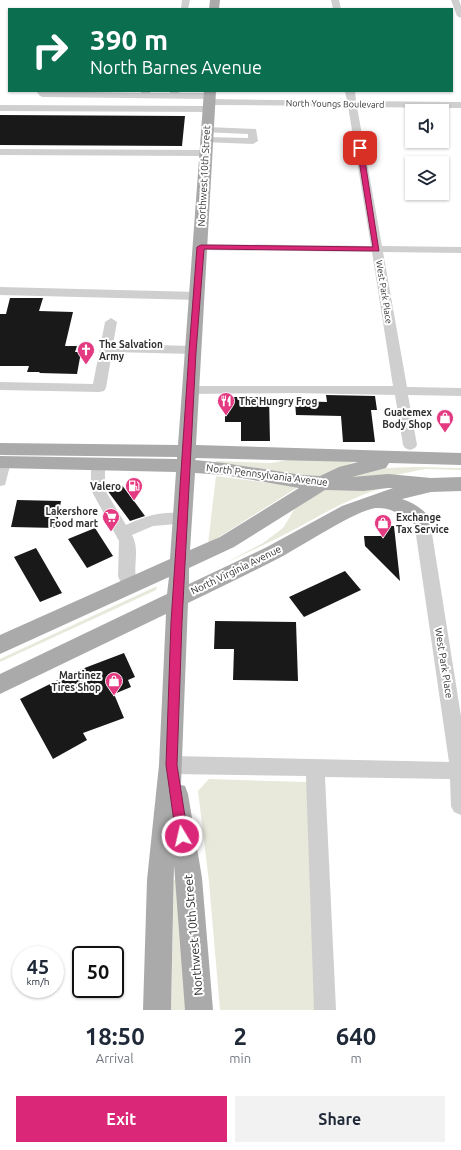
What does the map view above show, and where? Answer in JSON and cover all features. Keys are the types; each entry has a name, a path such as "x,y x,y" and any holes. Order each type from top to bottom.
{"main road":[{"name":"Northwest 10th Street","path":"157,1010 160,880 171,765 190,390 198,296 209,100"},
{"name":"North Pennsylvania Avenue","path":"1,468 187,459 384,457 406,451 433,458 461,459"},
{"path":"0,645 181,564 252,528 322,483 346,472 406,451"},
{"name":"North Pennsylvania Avenue","path":"1,468 98,465 187,459 224,469 302,482 363,484 388,482 431,485 461,484"},
{"path":"422,521 423,503 431,485"},
{"name":"North Virginia Avenue","path":"0,684 274,552 349,511 402,492 431,485"},
{"path":"373,502 399,504 412,511 422,521"},
{"name":"Northwest 10th Street","path":"171,765 189,878 199,1010"}],"street":[{"path":"455,0 461,16"},
{"path":"42,92 43,94 174,93 209,100"},
{"name":"West Park Place","path":"350,92 400,391 406,451"},
{"path":"0,99 172,102 181,109"},
{"path":"0,108 181,109 209,100"},
{"name":"North Youngs Boulevard","path":"209,100 461,105"},
{"path":"0,152 206,141 253,141 253,130 224,130 206,141"},
{"path":"224,130 224,141"},
{"path":"201,247 461,250"},
{"path":"0,292 198,296"},
{"path":"0,386 100,388 111,322"},
{"path":"107,348 193,350"},
{"path":"190,390 294,389 461,392"},
{"path":"98,465 98,490 127,541 128,552 126,576 130,586"},
{"path":"122,533 151,520 183,519"},
{"name":"West Park Place","path":"422,521 456,749 461,806"},
{"path":"171,765 459,771"},
{"path":"315,767 325,1010"}],"shaded area":[{"path":"294,459 356,461 319,478 216,463 216,461 271,463"},
{"path":"414,467 461,468 461,470 425,469 391,476 349,478 356,474 372,470"},
{"path":"216,476 298,487 208,544"},
{"path":"386,487 341,504 279,537 219,566 263,543 283,528 294,510 324,490"},
{"path":"157,587 156,590 0,662 0,659"},
{"path":"209,779 307,782 317,1010 220,1010 209,882 198,791"},
{"path":"174,880 176,880 187,1010 171,1010"}],"building":[{"path":"0,115 185,116 182,146 0,145"},
{"path":"10,298 43,298 39,311 73,312 65,346 77,346 75,352 81,352 77,374 27,372 29,366 0,366 0,314 6,314"},
{"path":"326,395 375,396 377,410 371,410 375,442 343,442 341,416 296,415 295,401 327,402"},
{"path":"228,397 269,397 270,441 241,441 241,422 225,422 225,405 228,405"},
{"path":"121,484 145,516 130,521 107,490"},
{"path":"17,500 61,501 56,528 11,527"},
{"path":"379,526 394,526 400,581 365,546 364,536 381,536"},
{"path":"95,528 113,556 87,568 68,539"},
{"path":"36,548 62,593 40,602 14,557"},
{"path":"345,571 361,590 304,617 289,597"},
{"path":"215,621 296,622 298,681 233,680 234,649 214,649"},
{"path":"124,653 135,677 128,680 131,687 114,694 124,718 83,733 87,740 53,759 20,699 74,672"}],"place":[{"name":"The Salvation Army","path":"86,365"},
{"name":"The Hungry Frog","path":"226,416"},
{"name":"Guatemex Body Shop","path":"445,433"},
{"name":"Valero","path":"134,501"},
{"name":"Lakershore Food mart","path":"111,532"},
{"name":"Exchange Tax Service","path":"383,538"},
{"name":"Martinez Tires Shop","path":"114,696"}],"route":[{"path":"182,836 171,765 176,622 179,599 192,352 201,247 377,249 360,148"}]}
